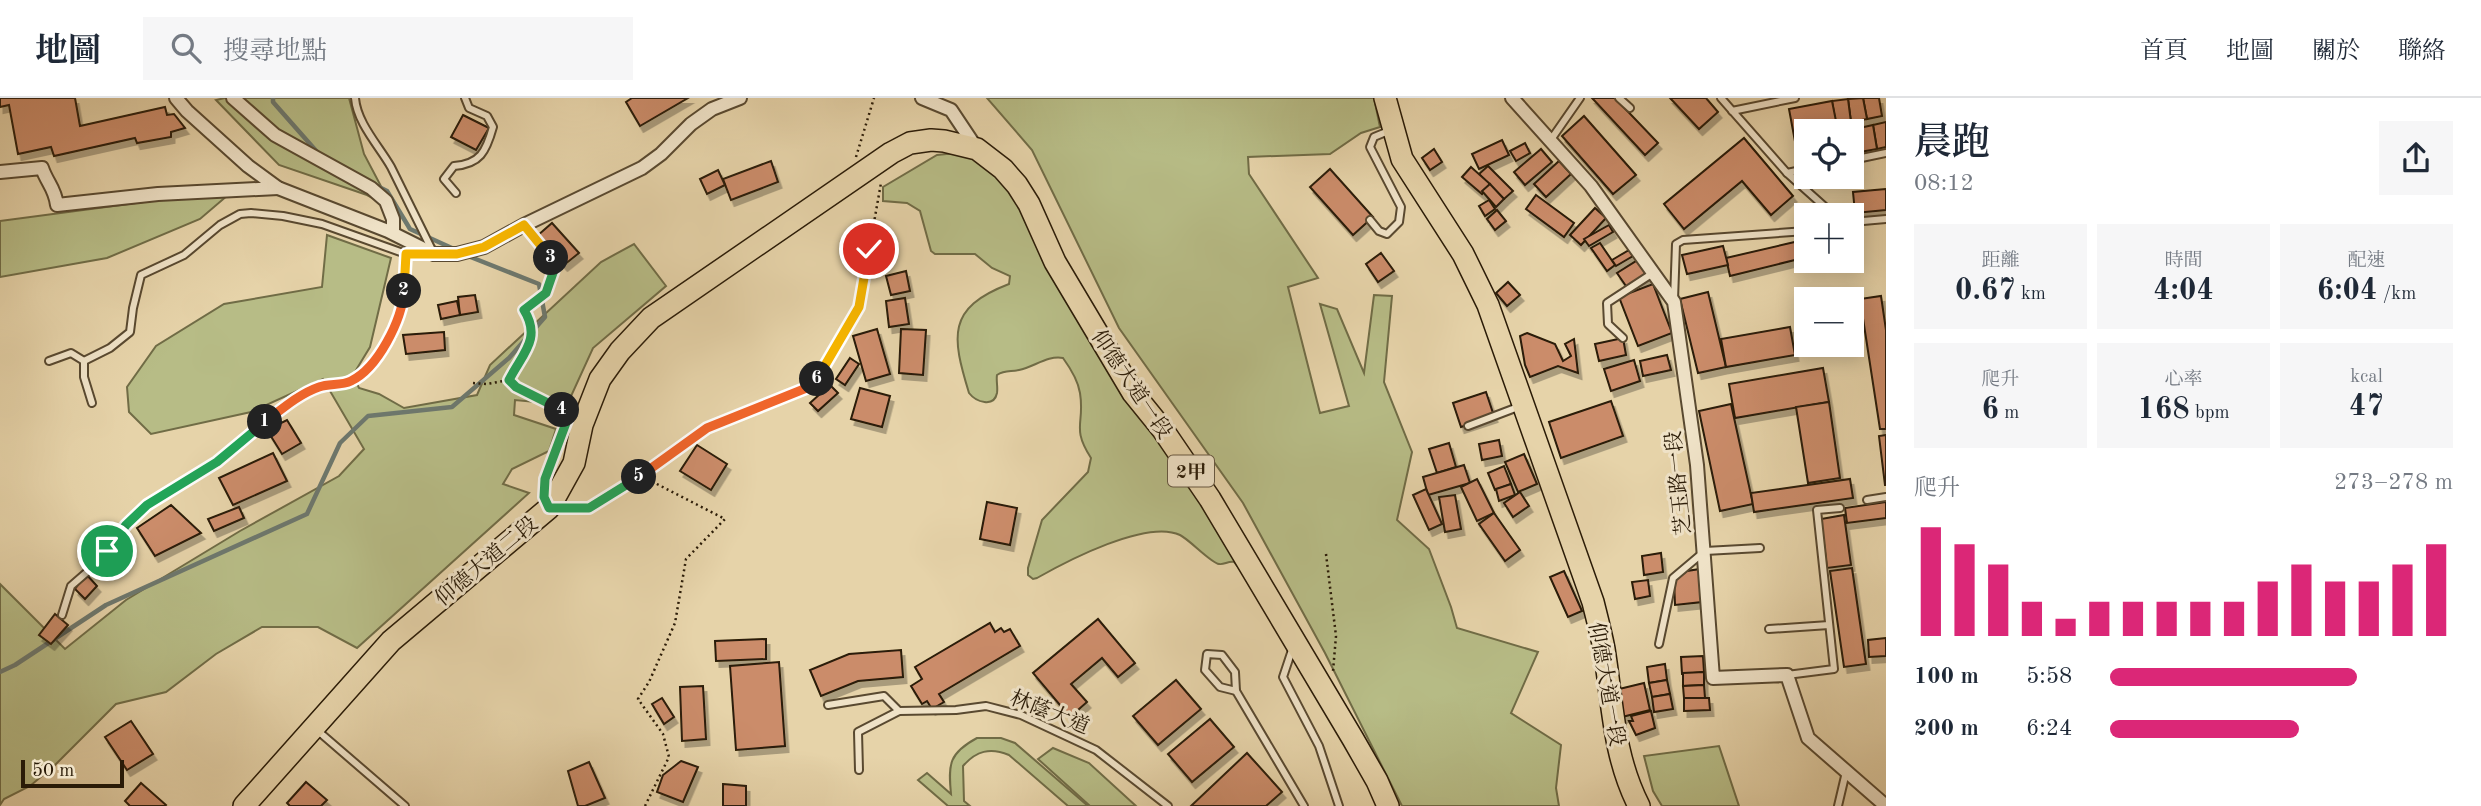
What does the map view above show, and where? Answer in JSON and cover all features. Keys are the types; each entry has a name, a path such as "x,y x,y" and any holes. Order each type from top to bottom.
{"main road":[{"name":"仰德大道一段","path":"1385,98 1402,159 1463,254 1488,305 1524,405 1593,602 1604,647 1616,742 1626,780 1639,806"},
{"name":"仰德大道二段","path":"244,806 391,641 549,508 574,463 582,425 600,379 620,351 651,318 901,147 922,141 941,140 977,149"},
{"name":"仰德大道一段","path":"977,149 1003,169 1023,194 1055,262 1133,393 1163,430 1210,499 1377,781 1388,806"}],"street":[{"path":"233,98 264,128 371,188 387,201 393,219 393,233"},
{"path":"922,98 951,110 977,149"},
{"name":"芝玉路一段","path":"1513,98 1591,186 1674,302 1697,465 1713,678 1787,675"},
{"path":"180,107 248,166 278,188 393,233 434,254 457,254 484,247 642,168 661,154 691,124 730,100"},
{"path":"0,172 42,168 45,178 55,190 57,205 158,194 278,188"},
{"path":"1787,675 1808,738 1885,806"}],"lane":[{"path":"85,361 110,348 130,332 141,275 184,255 220,225 240,214 283,216 322,224 406,254 434,254 390,166 366,128 355,98"},
{"path":"456,192 444,178 454,166 469,165 480,158 493,127 487,116 469,107 465,98"},
{"path":"1550,141 1580,98"},
{"path":"1619,98 1630,108"},
{"path":"1721,98 1787,173 1821,203"},
{"path":"1732,111 1795,98"},
{"path":"1370,220 1379,231 1387,234 1399,222 1401,207 1370,147 1374,137 1393,130"},
{"path":"1864,158 1886,153"},
{"path":"1787,173 1794,172"},
{"path":"1864,221 1886,219"},
{"path":"1674,302 1676,244 1683,240 1794,232"},
{"path":"62,615 71,586 94,566 126,525 147,505 217,462 292,401 321,386 351,381 364,372 392,336 403,306 406,254"},
{"path":"1623,338 1608,324 1607,303 1653,273"},
{"path":"49,361 71,353 85,361"},
{"path":"85,361 84,377 92,403"},
{"path":"1468,426 1524,405"},
{"path":"549,508 589,508 642,476 707,428 726,422"},
{"path":"1867,500 1886,498"},
{"path":"1787,675 1834,669 1817,510 1840,508"},
{"path":"1659,644 1673,578 1704,551 1760,548"},
{"path":"1769,629 1829,625"},
{"path":"1295,642 1283,677 1320,746 1339,806"},
{"path":"1236,691 1220,687 1205,670 1207,654 1222,655 1235,672 1236,691 1304,806"},
{"path":"828,705 884,696 899,711"},
{"name":"林蔭大道","path":"859,770 858,732 899,711 956,710 986,706 1021,715 1096,750 1168,806"},
{"path":"314,727 405,806"},
{"path":"1838,806 1846,770"}],"path":[{"path":"855,160 874,98"},
{"path":"726,422 814,385 859,307 881,183"},
{"path":"473,383 487,384 509,380 532,342 531,319 524,310 546,293 556,264 524,225"},
{"path":"509,380 516,387 549,402 569,415 565,426"},
{"path":"545,479 561,437"},
{"path":"642,476 725,519 686,559 675,623 649,682 638,699 663,734 668,757 645,806"},
{"path":"1326,554 1336,636 1332,675"}],"green space":[{"path":"349,98 364,154 393,209 367,195 279,165 216,100"},
{"path":"987,98 1374,98 1380,127 1361,133 1330,154 1248,157 1249,174 1318,278 1288,287 1320,413 1349,406 1320,304 1337,309 1364,373 1374,295 1392,296 1384,382 1412,452 1397,520 1429,549 1457,628 1538,652 1511,713 1561,745 1556,788 1559,806 1402,806 1325,653 1243,503 1119,328 1032,150"},
{"path":"966,152 1011,183 1204,494 1242,572 1234,562 1215,563 1180,535 1166,532 1128,537 1067,562 1037,578 1033,579 1028,575 1042,520 1088,472 1091,458 1080,432 1081,403 1078,384 1063,358 1052,358 997,375 997,393 992,401 980,401 972,396 959,356 959,327 964,314 974,303 988,293 1009,284 1010,276 992,268 975,254 935,254 931,251 920,211 907,203 883,201 883,187 937,155"},
{"path":"228,195 200,219 107,258 0,277 0,221 159,200"},
{"path":"327,235 391,258 370,347 353,375 359,388 379,394 404,408 477,395 490,365 601,262 634,244 666,286 593,348 567,405 515,400 514,415 556,429 549,451 512,469 503,484 529,493 357,648 318,627 262,627 216,654 166,692 116,704 55,765 30,786 4,799 0,805 0,584 65,649 126,600 240,531 339,476 364,449 323,379 251,412 151,434 129,412 127,387 156,346 224,304 322,287"},
{"path":"977,738 1001,738 1015,743 1088,806 1068,806 1009,755 990,751 978,754 963,766 964,801 970,806 948,806 918,780 927,773 951,794 952,760 961,749"},
{"path":"1719,746 1739,806 1662,806 1653,791 1644,756"},
{"path":"1053,748 1089,763 1136,806 1090,806 1038,759"}],"building":[{"path":"0,98 75,98 80,126 165,107 167,115 174,114 185,128 171,132 171,137 137,143 135,138 54,156 51,147 18,154 9,105 0,107"},
{"path":"632,98 688,98 640,126 626,102"},
{"path":"1592,98 1615,98 1658,143 1645,155"},
{"path":"1670,98 1706,98 1718,112 1699,129"},
{"path":"1863,98 1879,98 1882,116 1867,119"},
{"path":"1863,98 1867,119 1851,119 1848,99"},
{"path":"1848,99 1851,119 1835,119 1832,101"},
{"path":"1832,101 1836,119 1794,119 1794,136 1789,109"},
{"path":"463,115 489,128 476,150 451,137"},
{"path":"1584,116 1636,175 1613,194 1562,136"},
{"path":"1886,122 1886,147 1877,149 1873,125"},
{"path":"1873,125 1877,149 1864,151 1864,127"},
{"path":"1744,138 1793,196 1771,215 1742,181 1684,229 1664,204"},
{"path":"1502,140 1509,155 1479,169 1472,154"},
{"path":"1525,143 1530,153 1516,161 1510,151"},
{"path":"1434,149 1442,162 1430,170 1422,158"},
{"path":"1541,149 1552,162 1525,185 1514,172"},
{"path":"771,161 778,182 731,200 723,179"},
{"path":"1559,161 1571,174 1546,197 1534,184"},
{"path":"1488,166 1513,191 1504,199 1479,174"},
{"path":"1471,167 1490,184 1482,194 1462,177"},
{"path":"1330,169 1373,217 1353,235 1310,187"},
{"path":"718,170 725,185 707,194 700,179"},
{"path":"1490,184 1504,199 1496,207 1482,191"},
{"path":"1886,189 1886,210 1864,212 1864,203 1854,203 1853,192"},
{"path":"1536,195 1574,223 1564,237 1526,209"},
{"path":"1489,200 1495,209 1485,216 1479,206"},
{"path":"1595,208 1606,218 1581,245 1570,235"},
{"path":"1497,210 1506,221 1495,230 1487,219"},
{"path":"552,223 579,253 564,265 537,236"},
{"path":"1609,225 1613,232 1589,246 1584,239"},
{"path":"1794,242 1794,260 1730,276 1726,258"},
{"path":"1600,243 1615,265 1607,271 1591,248"},
{"path":"1723,246 1728,265 1687,274 1682,255"},
{"path":"1629,250 1633,256 1616,266 1612,260"},
{"path":"1381,253 1394,271 1378,282 1366,264"},
{"path":"1641,258 1651,274 1628,289 1617,273"},
{"path":"906,271 910,291 891,295 886,276"},
{"path":"1508,282 1520,295 1507,306 1496,293"},
{"path":"1653,284 1672,333 1638,346 1619,297"},
{"path":"1708,292 1726,367 1698,373 1680,299"},
{"path":"475,295 478,312 460,315 458,297"},
{"path":"1881,296 1886,330 1886,429 1880,429 1864,325 1864,298"},
{"path":"905,298 909,324 889,327 886,301"},
{"path":"457,301 460,315 441,319 438,305"},
{"path":"1790,327 1794,355 1726,367 1721,339"},
{"path":"877,329 890,374 866,381 853,336"},
{"path":"901,329 926,330 923,375 899,373"},
{"path":"444,332 445,350 406,354 403,335"},
{"path":"1527,333 1555,344 1563,361 1571,356 1565,344 1574,339 1578,373 1558,366 1530,377 1520,336"},
{"path":"1623,338 1626,355 1599,361 1595,344"},
{"path":"1667,355 1671,370 1643,376 1640,361"},
{"path":"850,358 859,364 845,385 836,379"},
{"path":"1634,360 1640,381 1611,391 1604,369"},
{"path":"1823,368 1829,402 1735,418 1729,384"},
{"path":"830,385 838,393 818,411 810,403"},
{"path":"860,388 890,396 882,427 851,419"},
{"path":"1486,392 1494,416 1461,427 1453,403"},
{"path":"1611,401 1623,436 1561,458 1549,422"},
{"path":"1829,402 1840,478 1808,483 1796,407"},
{"path":"1731,404 1753,504 1720,511 1699,411"},
{"path":"287,420 301,443 282,454 267,430"},
{"path":"1886,435 1886,485 1885,485 1879,436"},
{"path":"1499,440 1502,456 1482,460 1479,444"},
{"path":"1449,443 1456,467 1437,473 1429,449"},
{"path":"697,445 727,464 711,490 680,471"},
{"path":"273,453 287,481 233,505 219,478"},
{"path":"1524,454 1537,484 1518,492 1505,462"},
{"path":"1464,465 1470,483 1428,495 1423,477"},
{"path":"1504,466 1511,484 1495,490 1488,473"},
{"path":"1477,479 1494,513 1477,521 1461,487"},
{"path":"1850,479 1853,498 1754,512 1751,493"},
{"path":"1511,484 1515,495 1499,501 1496,489"},
{"path":"1426,489 1442,524 1429,530 1413,495"},
{"path":"1520,492 1529,506 1513,517 1504,503"},
{"path":"1455,495 1461,529 1445,532 1439,497"},
{"path":"987,502 1017,508 1010,545 980,539"},
{"path":"1886,502 1886,518 1847,523 1845,508"},
{"path":"171,505 201,533 155,556 137,528"},
{"path":"239,507 244,518 214,531 208,519"},
{"path":"1494,513 1520,550 1505,561 1479,524"},
{"path":"1844,515 1851,565 1827,568 1821,519"},
{"path":"1661,553 1663,572 1644,575 1642,556"},
{"path":"1852,568 1866,664 1844,667 1830,571"},
{"path":"1700,569 1702,602 1675,605 1674,580 1687,571"},
{"path":"1564,571 1582,611 1568,617 1550,577"},
{"path":"86,574 97,586 85,599 75,589"},
{"path":"1648,580 1650,596 1635,599 1632,582"},
{"path":"55,614 68,625 51,644 39,635"},
{"path":"1098,619 1135,663 1118,677 1102,658 1071,684 1087,702 1070,717 1033,673"},
{"path":"990,623 995,632 1001,628 1004,632 1010,629 1020,646 939,694 944,702 932,709 927,701 922,704 911,686 922,679 915,667"},
{"path":"1886,638 1886,656 1869,657 1868,640"},
{"path":"766,639 766,659 716,661 715,641"},
{"path":"901,650 903,677 858,681 821,696 810,670 849,654"},
{"path":"1703,656 1704,672 1682,674 1681,657"},
{"path":"779,662 785,746 736,750 730,666"},
{"path":"1665,664 1667,680 1649,683 1647,667"},
{"path":"1704,672 1704,685 1683,686 1683,673"},
{"path":"1176,680 1201,709 1158,745 1133,716"},
{"path":"1667,680 1670,694 1652,697 1649,683"},
{"path":"1644,683 1650,710 1622,717 1615,690"},
{"path":"1704,685 1705,698 1684,698 1683,686"},
{"path":"703,686 706,739 682,741 680,687"},
{"path":"1670,694 1673,709 1654,712 1652,697"},
{"path":"662,698 674,717 664,724 652,704"},
{"path":"1684,698 1709,698 1710,710 1684,711"},
{"path":"1651,711 1655,728 1636,735 1629,721 1633,721 1631,716"},
{"path":"1210,719 1234,747 1192,782 1168,754"},
{"path":"131,721 153,754 127,770 105,737"},
{"path":"1247,753 1282,792 1266,806 1191,806"},
{"path":"681,761 698,767 683,802 657,792 663,775"},
{"path":"589,762 605,798 578,806 568,771"},
{"path":"306,782 327,800 321,806 290,806 287,803"},
{"path":"141,783 166,805 130,806 125,801"},
{"path":"723,784 746,786 746,806 723,806"}],"waterway":[{"path":"273,98 273,102 318,153"},
{"path":"377,186 387,191 410,229 454,249"},
{"path":"0,672 106,605 307,514 340,443 368,416 452,407 509,358 545,317 539,284 468,256"}],"route":[{"path":"107,551 126,525 147,505 217,462 292,401 321,386 351,381 364,372 392,336 403,306 406,254 457,254 484,247 524,225 556,264 546,293 524,310 531,319 532,342 509,380 516,387 549,402 569,415 545,479 544,497 549,508 569,509 589,508 642,476 707,428 814,385 859,307 869,249"}]}
